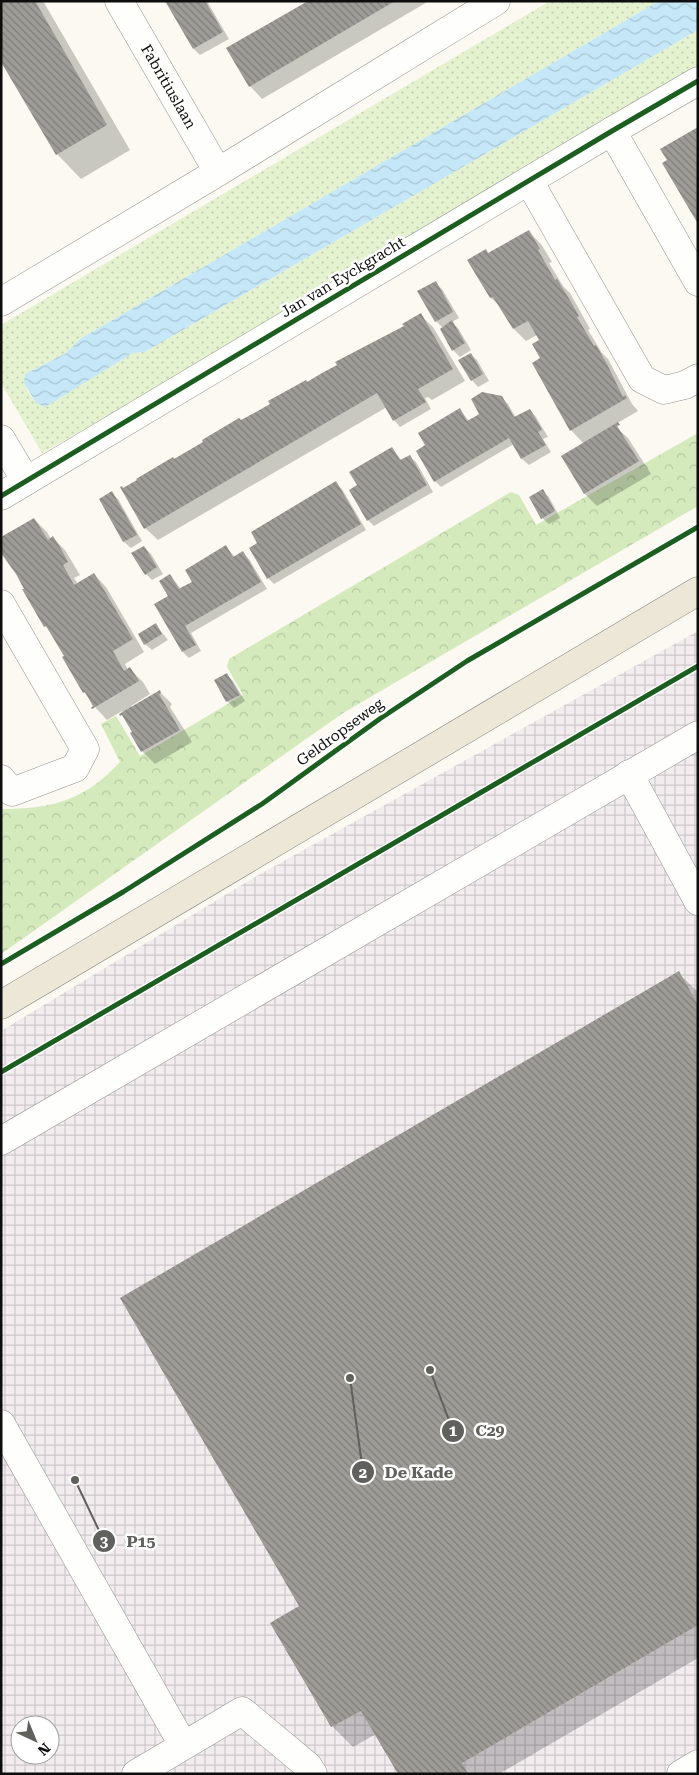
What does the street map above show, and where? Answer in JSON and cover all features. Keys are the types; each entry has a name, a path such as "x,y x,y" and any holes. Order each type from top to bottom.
{"main road":[{"path":"1,1005 698,591"}],"street":[{"name":"Fabritiuslaan","path":"118,1 218,172"},
{"path":"1,302 218,172 496,1"},
{"name":"Jan van Eyckgracht","path":"1,496 698,81"},
{"path":"612,131 698,282"},
{"path":"528,181 642,379 664,390 685,385 698,378"},
{"path":"1,439 26,481"},
{"path":"1,604 85,749 75,768 12,792 1,780"},
{"path":"1,1141 698,735"},
{"path":"630,774 698,901"},
{"path":"1,1424 183,1745"},
{"path":"136,1774 242,1711 308,1766 313,1774"},
{"path":"681,1774 698,1764"}],"shaded area":[{"path":"698,631 698,1774 1,1774 1,1031 255,877"}],"green space":[{"path":"550,1 659,1 80,339 66,353 25,374 25,384 32,398 45,406 133,353 145,352 698,30 698,73 201,363 42,453 1,383 1,325"},
{"path":"698,433 698,506 343,713 1,954 1,809 37,807 67,800 81,794 107,775 120,762 101,724 116,716 140,756 243,695 227,667 229,659 511,492 519,495 536,525"}],"water":[{"path":"659,1 698,1 698,30 145,352 133,353 45,407 36,403 24,383 25,374 66,353 80,339"}],"building":[{"path":"1,1 35,1 107,125 56,155 1,62"},
{"path":"165,1 205,1 223,32 193,49"},
{"path":"308,1 395,1 249,87 226,48"},
{"path":"698,127 698,224 662,163 667,160 660,149"},
{"path":"529,230 555,280 557,279 594,346 596,345 607,364 623,397 625,395 627,398 570,431 532,363 540,358 532,344 539,340 528,321 513,329 493,297 490,298 467,260 486,249 488,253"},
{"path":"436,281 453,312 435,322 417,291"},
{"path":"421,313 453,369 418,389 426,402 393,421 377,393 144,529 120,487 122,486 123,488 173,457 174,459 239,418 241,420 270,404 268,401 337,365 335,362 404,326 402,324"},
{"path":"452,320 465,343 452,351 440,329"},
{"path":"471,353 483,374 471,381 458,360"},
{"path":"482,392 502,396 514,417 530,409 542,430 538,432 546,445 521,459 509,438 434,482 416,451 425,445 418,433 460,408 467,421 476,416 479,414 471,399"},
{"path":"618,422 620,425 617,426 639,461 584,494 561,456"},
{"path":"392,447 400,460 410,455 427,485 367,521 349,490 357,485 349,472"},
{"path":"336,481 361,524 267,579 249,548 257,543 251,532"},
{"path":"543,489 555,511 541,519 529,497"},
{"path":"112,491 137,535 123,542 99,499"},
{"path":"34,518 48,540 53,536 60,547 68,562 63,565 74,585 94,573 133,639 113,651 124,671 130,667 139,681 92,709 93,706 85,692 83,693 62,657 64,656 46,626 44,627 22,589 24,589 16,574 1,553 1,537"},
{"path":"226,545 233,557 243,551 261,582 185,626 196,645 182,652 154,604 168,596 159,581 170,574 179,589 192,582 185,570"},
{"path":"144,546 157,567 145,575 131,553"},
{"path":"156,623 162,634 144,645 138,634"},
{"path":"227,673 240,695 226,702 214,680"},
{"path":"160,690 161,693 159,694 180,730 141,752 130,733 132,732 122,715 120,716 119,714"},
{"path":"679,971 698,1005 698,1625 462,1763 468,1774 398,1774 361,1711 331,1727 270,1623 299,1606 120,1298"}],"cycle path":[{"path":"1,496 698,81"},
{"name":"Geldropseweg","path":"1,964 123,892 262,804 381,718 467,661 698,527"},
{"path":"1,1072 698,666"}],"place":[{"name":"C29","path":"430,1370"},
{"name":"De Kade","path":"350,1378"},
{"name":"P15","path":"75,1480"}]}
